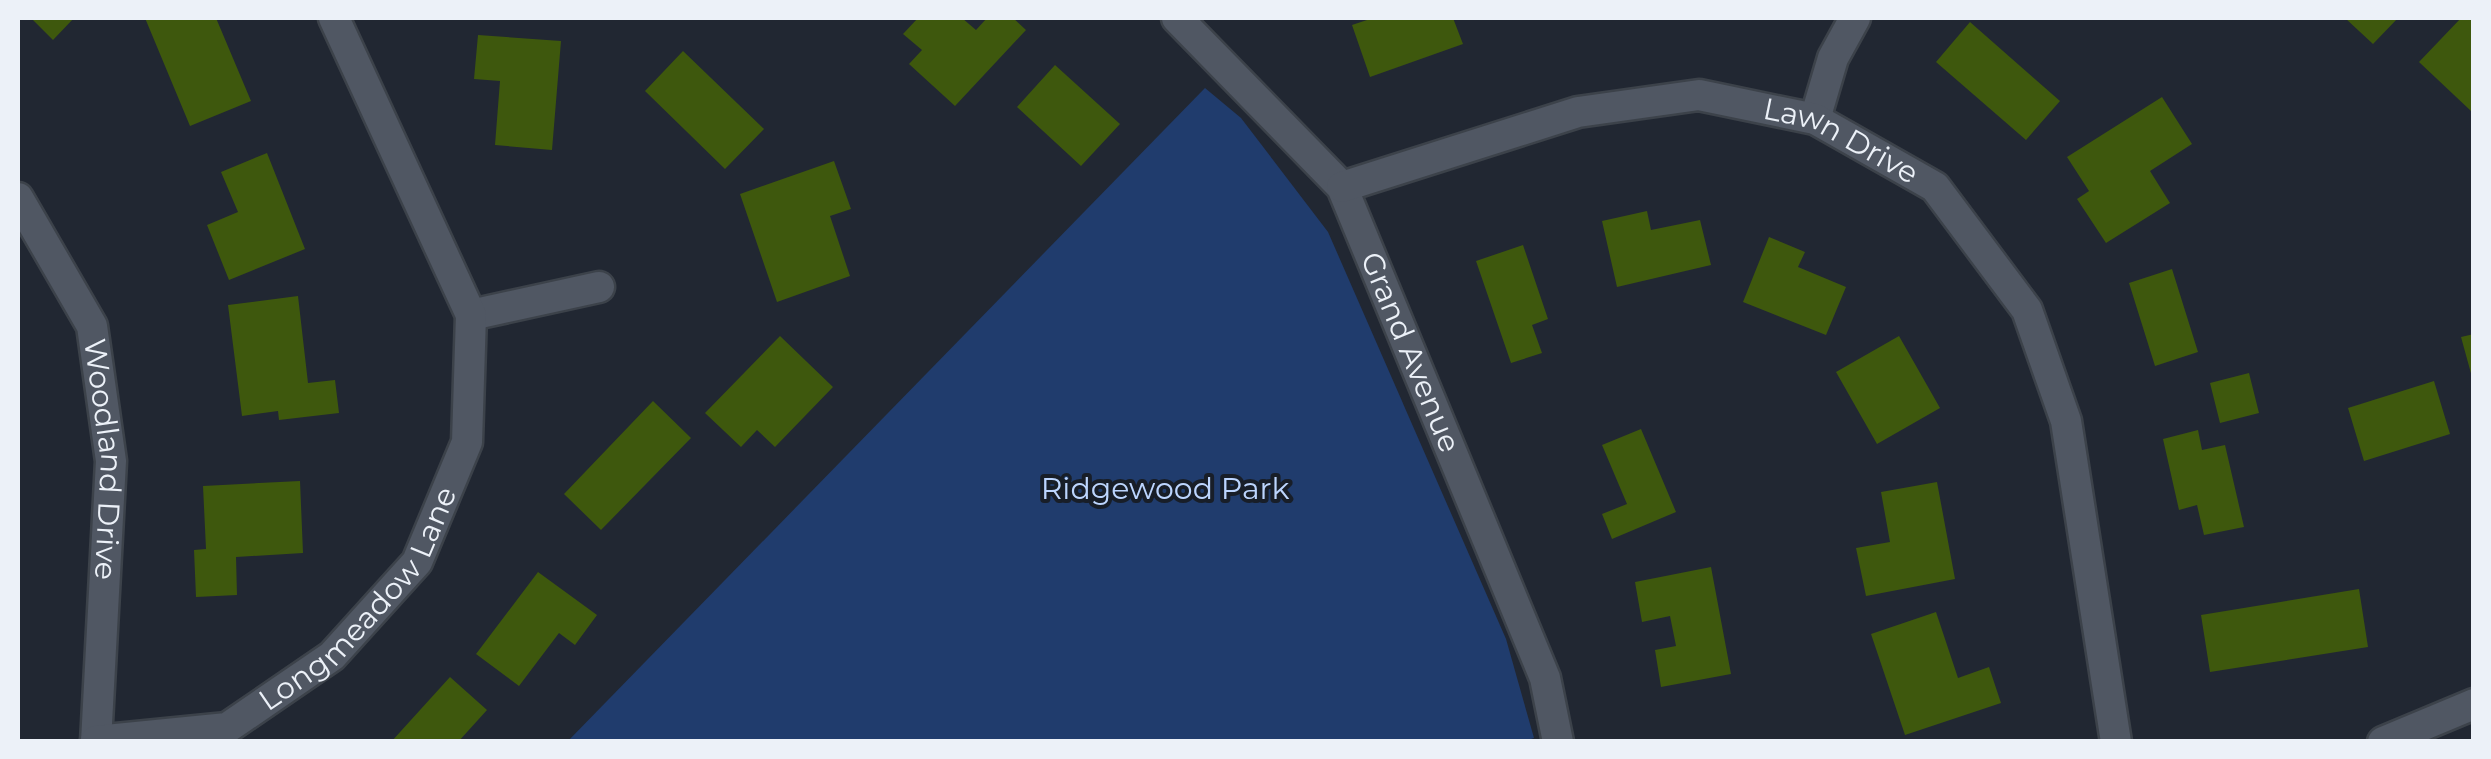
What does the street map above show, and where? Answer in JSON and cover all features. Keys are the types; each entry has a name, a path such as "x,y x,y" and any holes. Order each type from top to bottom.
{"street":[{"name":"Longmeadow Lane","path":"96,741 227,728 332,656 417,562 466,442 471,316 334,18"},
{"name":"Grand Avenue","path":"1177,18 1342,187 1545,678 1558,742"},
{"path":"1815,119 1834,58 1855,18"},
{"name":"Lawn Drive","path":"1342,187 1578,112 1699,95 1815,119 1935,187 2027,310 2066,421 2116,742"},
{"name":"Woodland Drive","path":"18,198 92,326 111,461 96,741"},
{"path":"471,316 599,288"},
{"path":"2384,742 2474,704"}],"green space":[{"name":"Ridgewood Park","path":"1205,88 1241,118 1328,232 1506,639 1534,738 1522,742 568,741"}],"building":[{"path":"31,18 74,18 53,40"},
{"path":"145,18 216,18 251,101 190,126"},
{"path":"918,18 962,18 976,30 987,18 1013,18 1026,30 955,106 909,64 922,50 903,34"},
{"path":"1373,18 1453,18 1463,44 1370,77 1352,25"},
{"path":"2345,18 2398,18 2373,44"},
{"path":"2461,18 2474,18 2471,111 2419,62"},
{"path":"1970,22 2060,101 2026,140 1936,62"},
{"path":"478,35 561,41 552,150 495,145 500,81 474,79"},
{"path":"683,51 764,129 725,169 645,91"},
{"path":"1055,65 1120,124 1081,166 1017,107"},
{"path":"2162,97 2192,144 2150,171 2170,203 2106,243 2077,199 2089,191 2067,157"},
{"path":"267,153 305,249 229,280 207,225 238,212 221,172"},
{"path":"834,161 851,209 830,216 850,276 777,302 740,194"},
{"path":"1647,211 1651,230 1700,220 1711,265 1617,287 1602,221"},
{"path":"1769,237 1805,252 1798,267 1846,287 1826,335 1743,302"},
{"path":"1523,245 1548,319 1532,325 1542,353 1511,363 1476,261"},
{"path":"2172,269 2198,352 2155,366 2129,283"},
{"path":"298,296 308,383 335,380 339,413 279,420 278,411 242,416 228,305"},
{"path":"2474,334 2474,376 2472,377 2461,337"},
{"path":"780,336 833,387 775,447 757,430 741,447 705,413"},
{"path":"1899,336 1940,408 1877,444 1836,372"},
{"path":"2249,373 2259,413 2220,423 2210,383"},
{"path":"2434,381 2450,434 2364,461 2348,408"},
{"path":"653,401 691,438 601,530 564,494"},
{"path":"1641,429 1676,512 1612,539 1602,514 1627,504 1602,445"},
{"path":"2198,430 2202,450 2225,445 2244,527 2204,535 2197,505 2179,510 2163,439"},
{"path":"300,481 303,553 236,557 237,595 196,597 194,550 206,549 203,486"},
{"path":"1937,482 1955,579 1866,596 1856,548 1890,542 1881,492"},
{"path":"1711,567 1731,674 1661,687 1655,650 1676,646 1670,616 1642,622 1635,582"},
{"path":"538,572 597,615 575,645 559,633 519,686 476,654"},
{"path":"2359,589 2368,647 2210,672 2201,615"},
{"path":"1936,612 1958,678 1989,667 2001,703 1905,735 1871,634"},
{"path":"450,677 487,710 458,742 391,742"}]}
